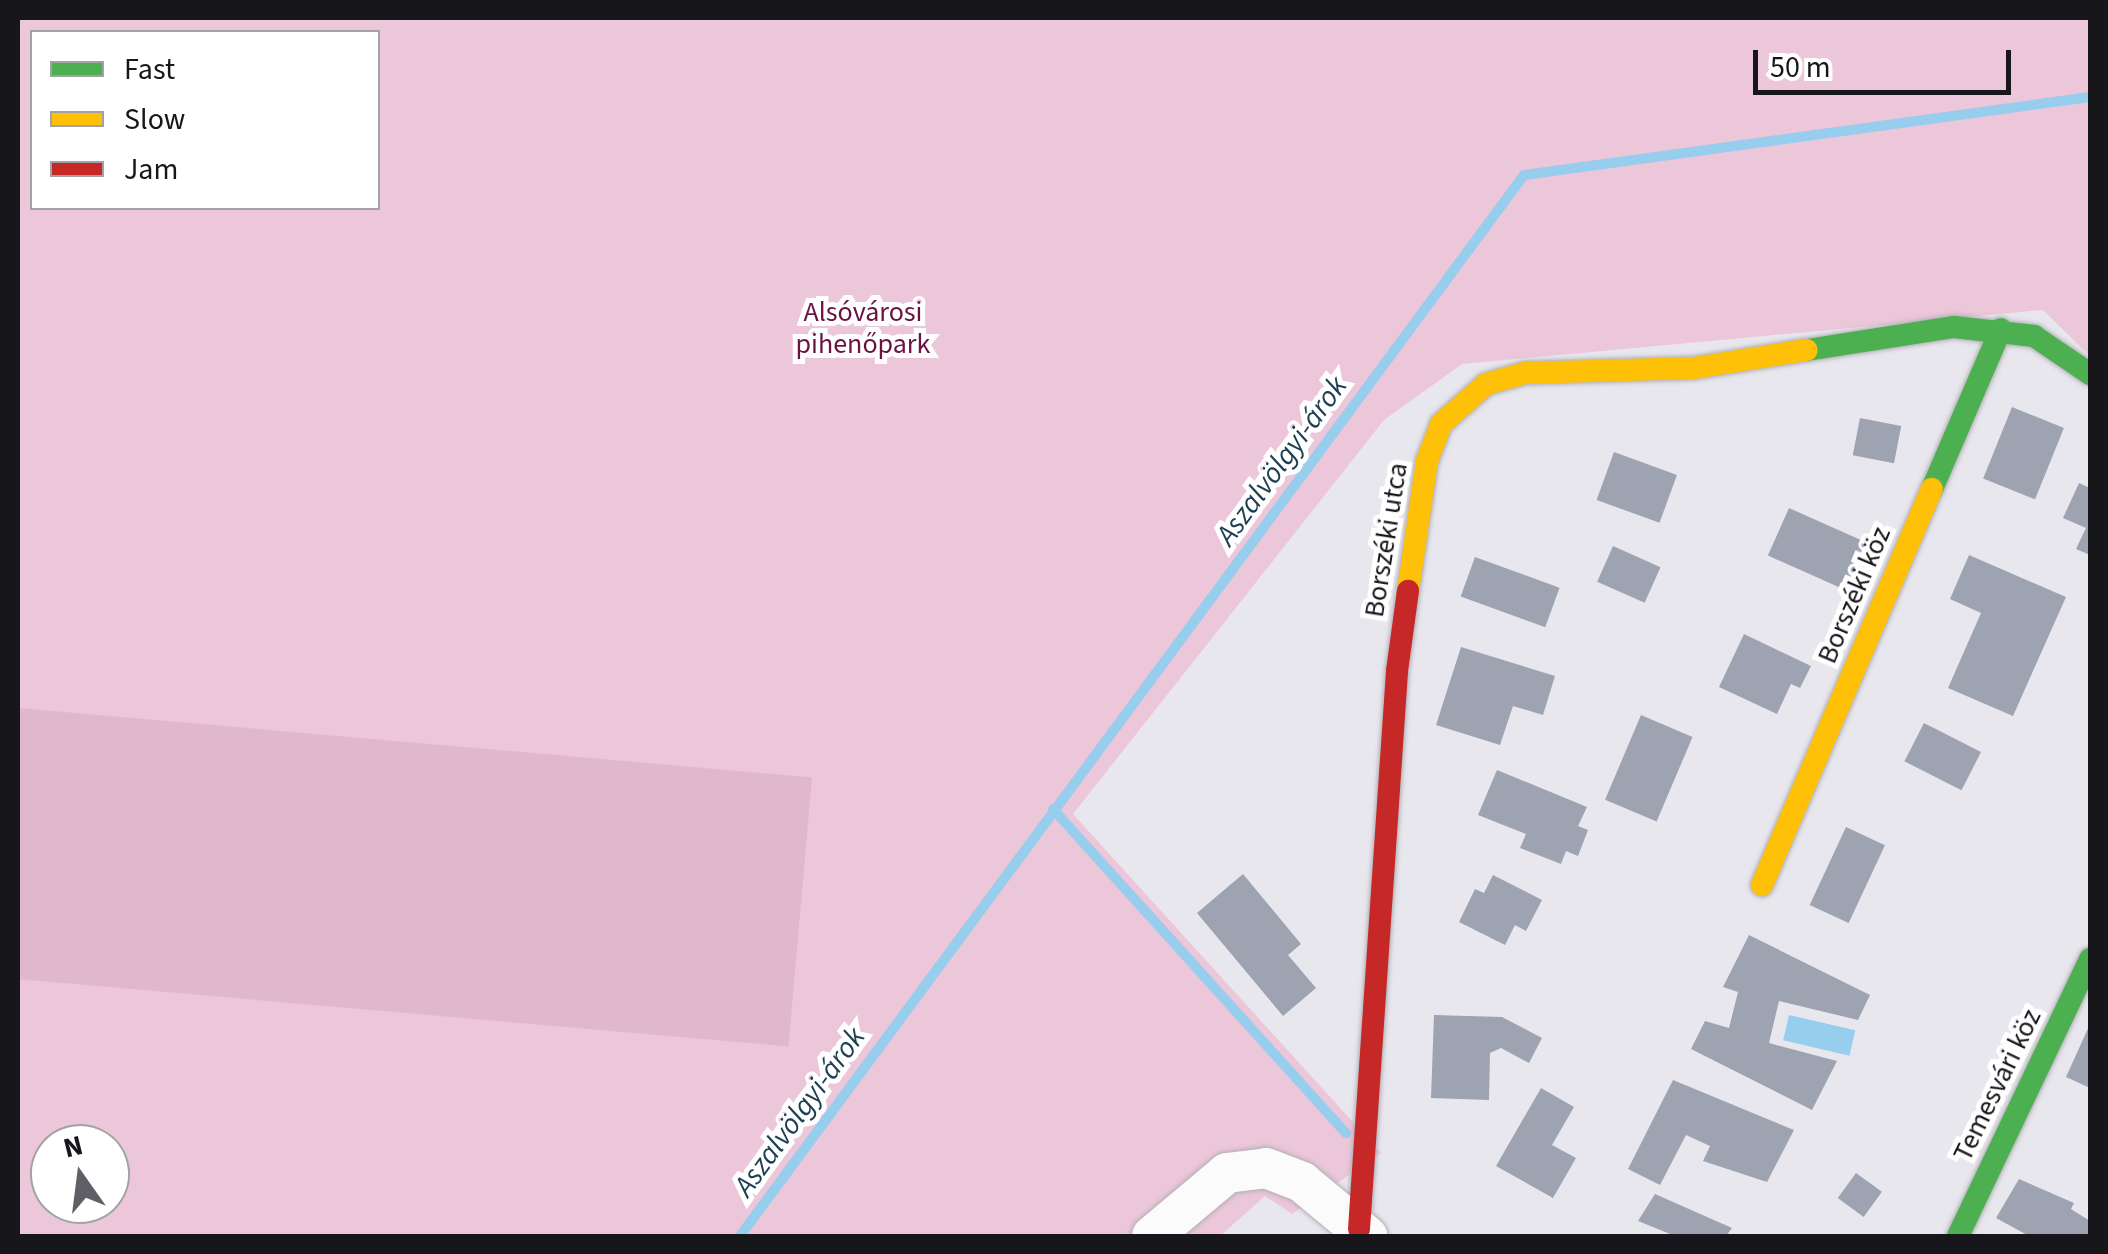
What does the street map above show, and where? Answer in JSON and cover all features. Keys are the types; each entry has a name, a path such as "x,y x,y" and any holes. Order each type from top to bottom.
{"street":[{"name":"Borszéki utca","path":"1363,1233 1397,671 1427,461 1440,424 1486,384 1526,373 1694,368 1898,334 2001,329 2034,336 2090,374"},
{"name":"Borszéki köz","path":"1762,886 2001,329"},
{"name":"Temesvári köz","path":"1958,1236 2090,959"},
{"path":"1152,1236 1227,1173 1266,1168 1302,1182 1363,1233"}],"green space":[{"name":"Alsóvárosi pihenőpark","path":"18,18 2090,18 2090,356 2043,310 1462,364 1384,420 1073,814 1381,1153 1292,1214 1265,1196 1220,1236 18,1236"}],"shaded area":[{"path":"18,708 812,777 788,1046 18,979"}],"water":[{"path":"1789,1015 1855,1030 1849,1056 1783,1040"}],"building":[{"path":"2012,407 2064,428 2035,499 1983,478"},
{"path":"1860,418 1901,426 1894,463 1853,455"},
{"path":"1614,452 1677,475 1660,523 1597,500"},
{"path":"2079,483 2090,488 2090,555 2076,549 2086,528 2063,518"},
{"path":"1789,508 1875,546 1854,594 1768,556"},
{"path":"1613,546 1661,567 1645,603 1597,582"},
{"path":"1969,555 2066,597 2013,716 1948,688 1981,613 1950,599"},
{"path":"1475,557 1560,588 1545,627 1461,596"},
{"path":"1744,634 1811,666 1800,688 1791,684 1777,714 1719,687"},
{"path":"1461,647 1555,676 1543,715 1513,706 1500,745 1436,725"},
{"path":"1641,715 1693,737 1657,822 1605,800"},
{"path":"1924,723 1981,752 1962,790 1904,761"},
{"path":"1497,770 1587,807 1578,826 1588,830 1578,856 1566,851 1561,864 1520,848 1526,834 1478,815"},
{"path":"1846,827 1885,845 1849,923 1810,905"},
{"path":"1243,874 1301,944 1288,955 1316,988 1283,1016 1197,913"},
{"path":"1493,875 1542,900 1526,931 1515,925 1505,945 1459,922 1475,889 1484,893"},
{"path":"1749,935 1870,995 1858,1020 1779,1001 1769,1043 1837,1061 1812,1110 1691,1049 1705,1021 1729,1028 1738,992 1723,987"},
{"path":"1434,1015 1502,1017 1542,1038 1529,1063 1501,1048 1490,1053 1489,1100 1431,1098"},
{"path":"2090,1024 2090,1088 2066,1077"},
{"path":"1673,1080 1794,1130 1767,1182 1703,1161 1710,1146 1686,1135 1660,1185 1628,1169"},
{"path":"1541,1088 1574,1107 1552,1145 1576,1158 1553,1198 1496,1166"},
{"path":"1856,1173 1882,1192 1864,1217 1838,1198"},
{"path":"2019,1179 2074,1203 2071,1209 2090,1221 2090,1236 2029,1236 1996,1218"},
{"path":"1655,1194 1732,1228 1726,1236 1675,1236 1638,1221"}],"waterway":[{"name":"Aszalvölgyi-árok","path":"740,1236 1524,175 2090,97"},
{"path":"1053,809 1346,1133"}],"traffic: fast":[{"path":"1807,350 1954,327 2034,336 2090,374"},
{"path":"1932,489 2001,329"},
{"path":"1958,1236 2090,959"}],"traffic: slow":[{"path":"1408,591 1427,461 1441,424 1486,384 1525,373 1694,368 1807,350"},
{"path":"1762,885 1932,489"}],"traffic: jam":[{"path":"1359,1229 1397,671 1408,591"}]}
